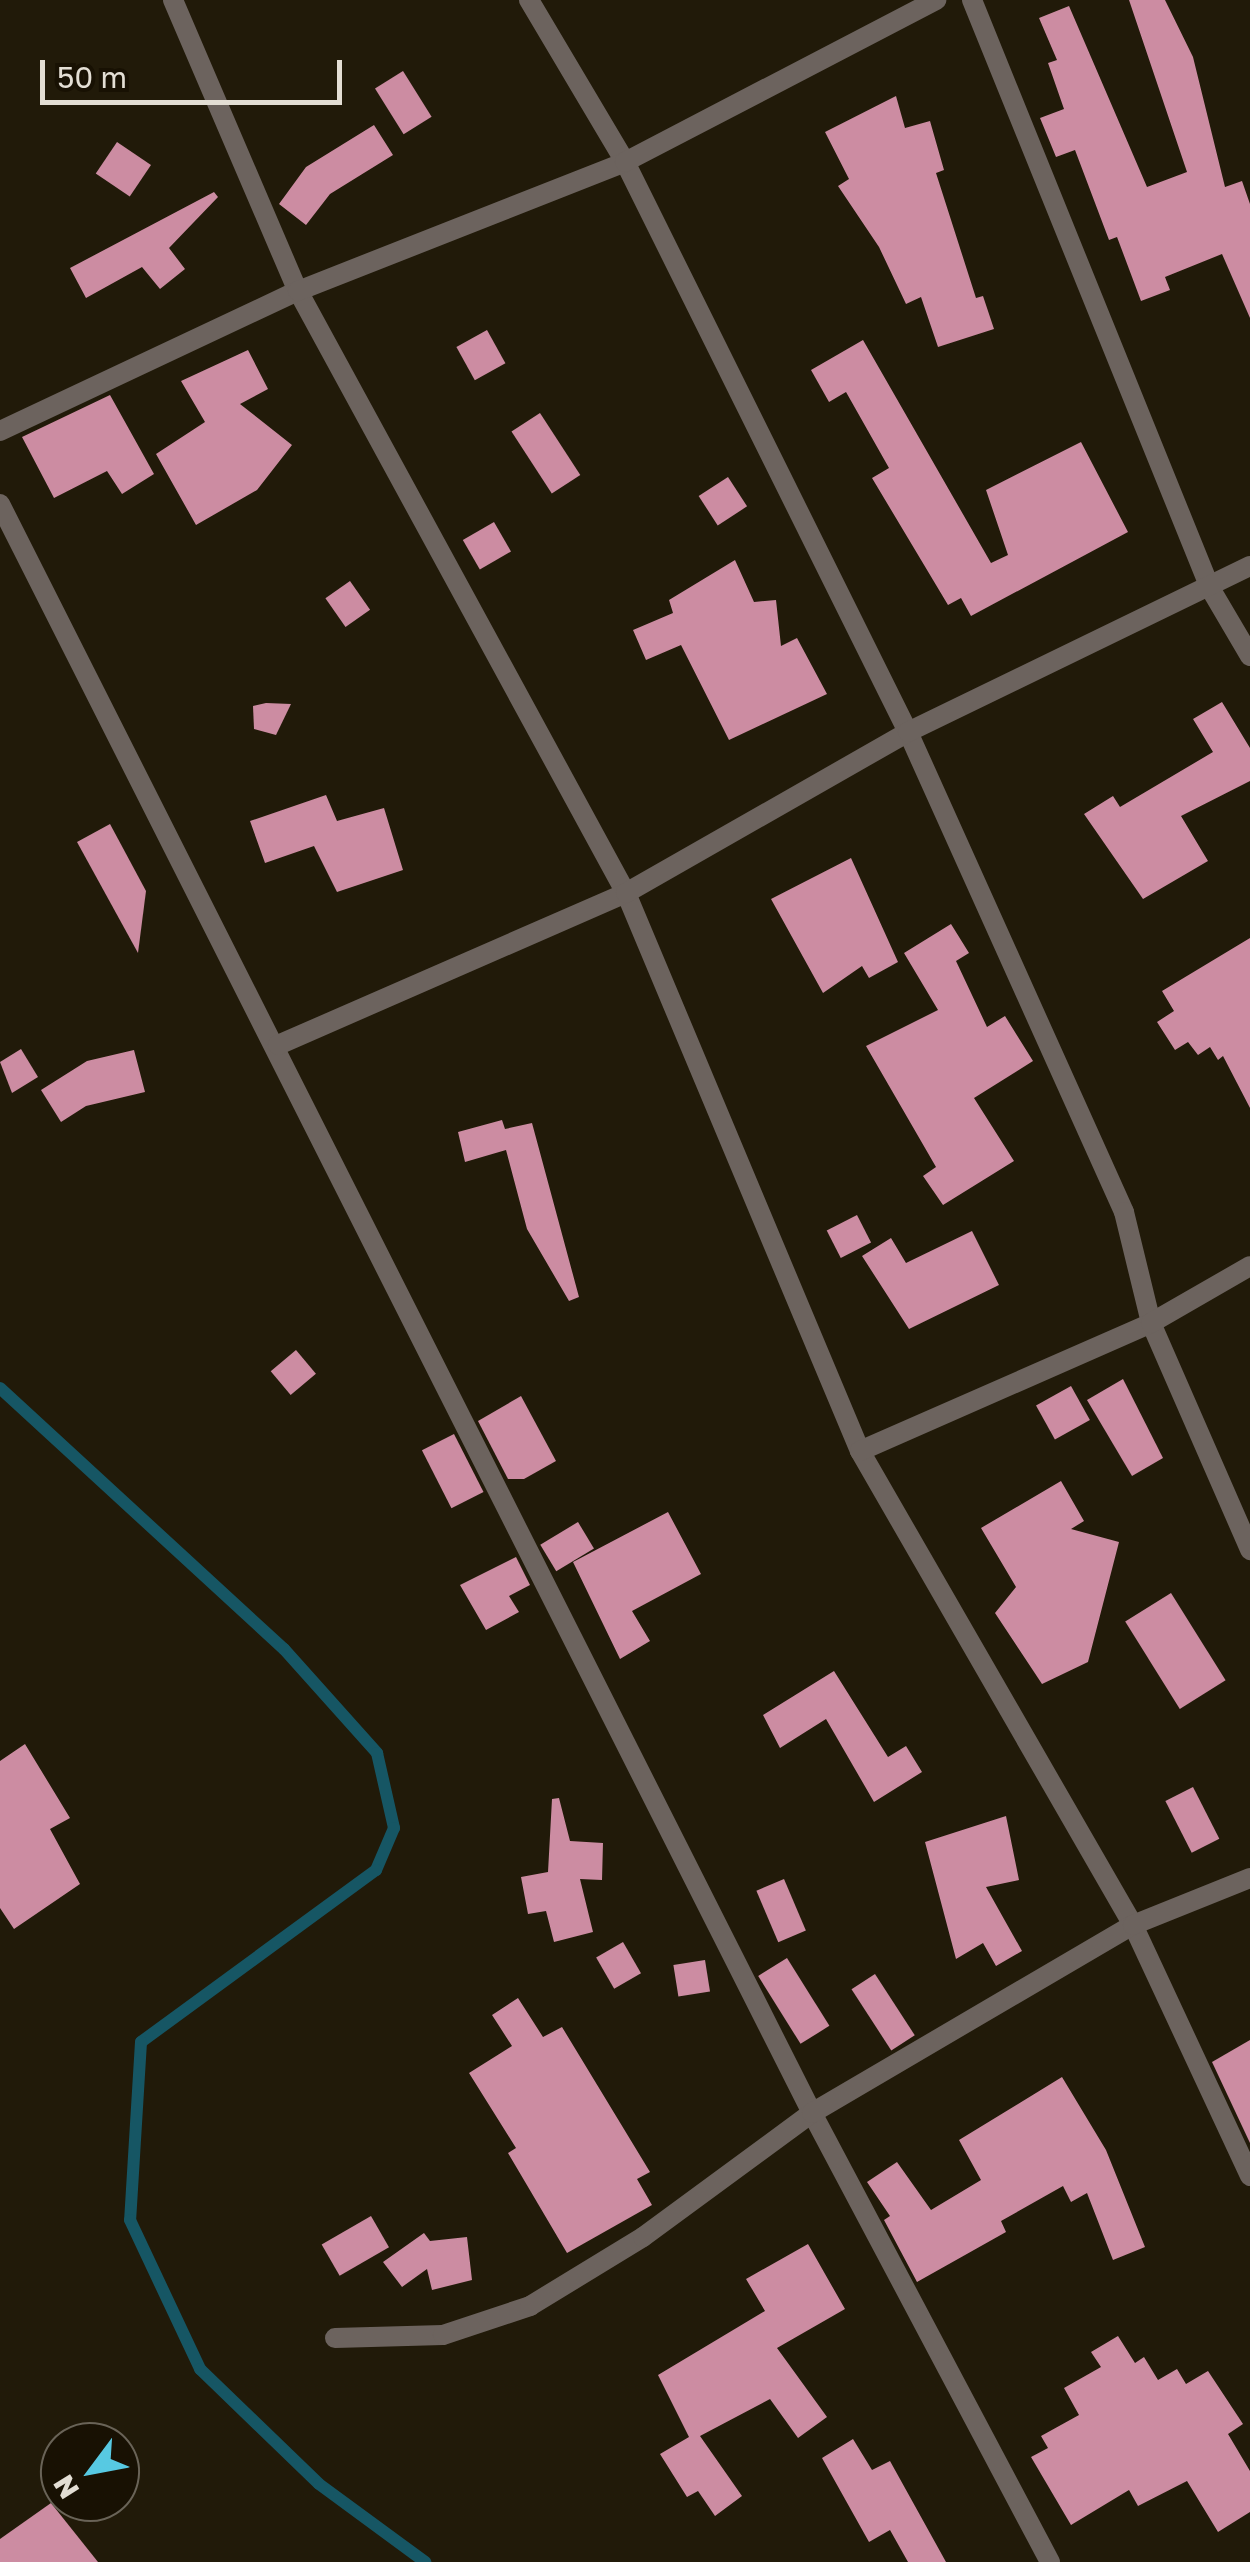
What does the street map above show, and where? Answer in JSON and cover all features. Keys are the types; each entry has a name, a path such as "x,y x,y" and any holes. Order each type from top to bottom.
{"street":[{"path":"172,0 298,290 626,893 860,1451 1133,1925 1250,2176"},
{"path":"529,0 625,162 908,732 1124,1212 1151,1322 1250,1550"},
{"path":"0,431 298,290 625,162 936,0"},
{"path":"972,0 1210,588 1250,656"},
{"path":"0,504 278,1045 812,2113 1050,2562"},
{"path":"278,1045 626,893 908,732 1250,566"},
{"path":"860,1451 1151,1322 1250,1266"},
{"path":"335,2338 444,2335 530,2306 643,2237 812,2113 1133,1925 1250,1878"}],"building":[{"path":"1129,0 1165,0 1193,57 1225,187 1242,181 1250,204 1250,318 1222,254 1165,277 1170,290 1141,301 1117,237 1109,240 1075,150 1056,157 1040,118 1064,109 1048,63 1057,60 1039,18 1069,6 1147,187 1187,172"},
{"path":"403,71 432,117 404,134 375,88"},
{"path":"896,96 905,128 930,121 944,170 936,173 976,298 983,296 994,329 938,347 921,297 906,304 879,247 838,186 849,179 825,132"},
{"path":"374,125 393,155 330,194 306,225 279,204 306,167"},
{"path":"117,142 151,165 130,196 96,174"},
{"path":"214,192 218,197 169,248 185,269 160,289 142,267 86,298 70,268"},
{"path":"487,330 505,363 475,380 456,347"},
{"path":"863,340 991,563 1008,555 986,490 1081,442 1128,532 971,616 961,598 948,605 872,478 889,468 846,392 829,402 811,370"},
{"path":"248,350 268,389 240,404 292,445 257,490 196,525 156,454 205,422 181,381"},
{"path":"110,395 154,474 122,494 107,471 54,498 22,437"},
{"path":"540,413 580,475 552,494 511,432"},
{"path":"728,477 747,506 718,525 699,496"},
{"path":"494,522 511,551 480,569 463,540"},
{"path":"735,560 754,602 776,600 781,646 797,638 827,694 729,740 681,645 646,660 633,630 673,613 669,600"},
{"path":"350,581 370,610 346,627 325,598"},
{"path":"1222,702 1250,748 1250,781 1181,816 1208,861 1143,899 1084,814 1113,796 1120,807 1213,752 1193,719"},
{"path":"291,704 276,735 254,729 253,706"},
{"path":"326,795 337,821 384,808 403,870 337,892 314,846 265,863 250,821"},
{"path":"110,824 146,891 138,953 77,842"},
{"path":"851,858 898,962 869,978 862,966 823,993 771,899"},
{"path":"951,924 969,953 956,961 987,1027 1005,1016 1033,1061 974,1098 1014,1161 943,1205 923,1176 936,1167 866,1046 938,1010 904,953"},
{"path":"1250,938 1250,1108 1223,1056 1218,1060 1210,1047 1198,1055 1188,1042 1175,1050 1157,1022 1174,1011 1162,991"},
{"path":"21,1049 38,1077 12,1093 0,1062"},
{"path":"134,1050 145,1092 86,1106 61,1122 41,1090 87,1061"},
{"path":"502,1120 505,1129 532,1123 579,1297 569,1301 527,1229 506,1150 465,1162 458,1132"},
{"path":"857,1215 871,1243 841,1258 827,1230"},
{"path":"972,1231 999,1285 909,1329 862,1256 891,1238 906,1263"},
{"path":"296,1350 316,1374 291,1395 271,1371"},
{"path":"1123,1379 1163,1458 1132,1476 1087,1400"},
{"path":"1071,1386 1090,1420 1055,1440 1036,1405"},
{"path":"521,1396 556,1461 524,1479 508,1479 478,1421"},
{"path":"454,1434 484,1492 451,1508 422,1450"},
{"path":"1061,1481 1084,1521 1071,1529 1119,1542 1088,1662 1042,1684 995,1613 1016,1587 981,1528"},
{"path":"668,1512 701,1574 632,1611 650,1641 620,1659 573,1562"},
{"path":"578,1522 594,1549 556,1571 540,1545"},
{"path":"516,1557 530,1585 509,1596 519,1612 486,1630 460,1585"},
{"path":"1171,1593 1226,1680 1180,1709 1125,1622"},
{"path":"834,1671 888,1757 906,1746 922,1772 874,1802 826,1719 780,1748 763,1715"},
{"path":"25,1744 70,1818 50,1829 80,1884 14,1929 0,1908 0,1761"},
{"path":"1193,1787 1219,1839 1192,1853 1165,1801"},
{"path":"559,1798 570,1841 603,1843 602,1880 580,1879 593,1932 554,1942 546,1911 528,1914 521,1877 548,1872 552,1799"},
{"path":"1006,1816 1019,1880 986,1887 1022,1951 996,1966 983,1943 956,1959 925,1842"},
{"path":"784,1879 806,1931 778,1942 756,1891"},
{"path":"623,1942 641,1973 614,1989 596,1958"},
{"path":"787,1958 829,2026 801,2044 758,1976"},
{"path":"705,1960 710,1992 678,1997 673,1965"},
{"path":"875,1974 915,2035 891,2050 852,1989"},
{"path":"518,1998 543,2037 562,2027 650,2172 637,2179 652,2205 567,2253 508,2153 516,2148 469,2073 512,2046 492,2015"},
{"path":"1250,2040 1250,2143 1212,2062"},
{"path":"1062,2077 1106,2150 1145,2247 1113,2260 1087,2193 1071,2202 1063,2186 1001,2221 1006,2232 917,2282 884,2220 890,2216 867,2182 897,2162 931,2210 981,2180 959,2140"},
{"path":"371,2216 389,2247 340,2276 322,2244"},
{"path":"424,2233 430,2241 467,2237 472,2280 432,2290 427,2269 402,2287 383,2262"},
{"path":"808,2244 845,2309 777,2348 827,2417 798,2438 770,2399 700,2436 742,2496 715,2516 698,2491 687,2497 660,2454 689,2437 658,2375 765,2311 746,2279"},
{"path":"1118,2336 1135,2363 1144,2357 1158,2380 1177,2369 1186,2384 1208,2371 1243,2424 1228,2434 1250,2471 1250,2512 1218,2532 1187,2481 1138,2506 1129,2490 1071,2525 1031,2457 1048,2448 1041,2436 1079,2415 1064,2388 1101,2367 1091,2352"},
{"path":"853,2439 872,2470 890,2461 946,2562 908,2562 890,2530 869,2542 822,2458"},
{"path":"40,2511 40,2522 66,2522 98,2562 0,2562 0,2539"}],"waterway":[{"path":"0,1388 284,1649 377,1753 394,1828 376,1870 141,2042 130,2220 200,2369 319,2484 425,2562"}]}
